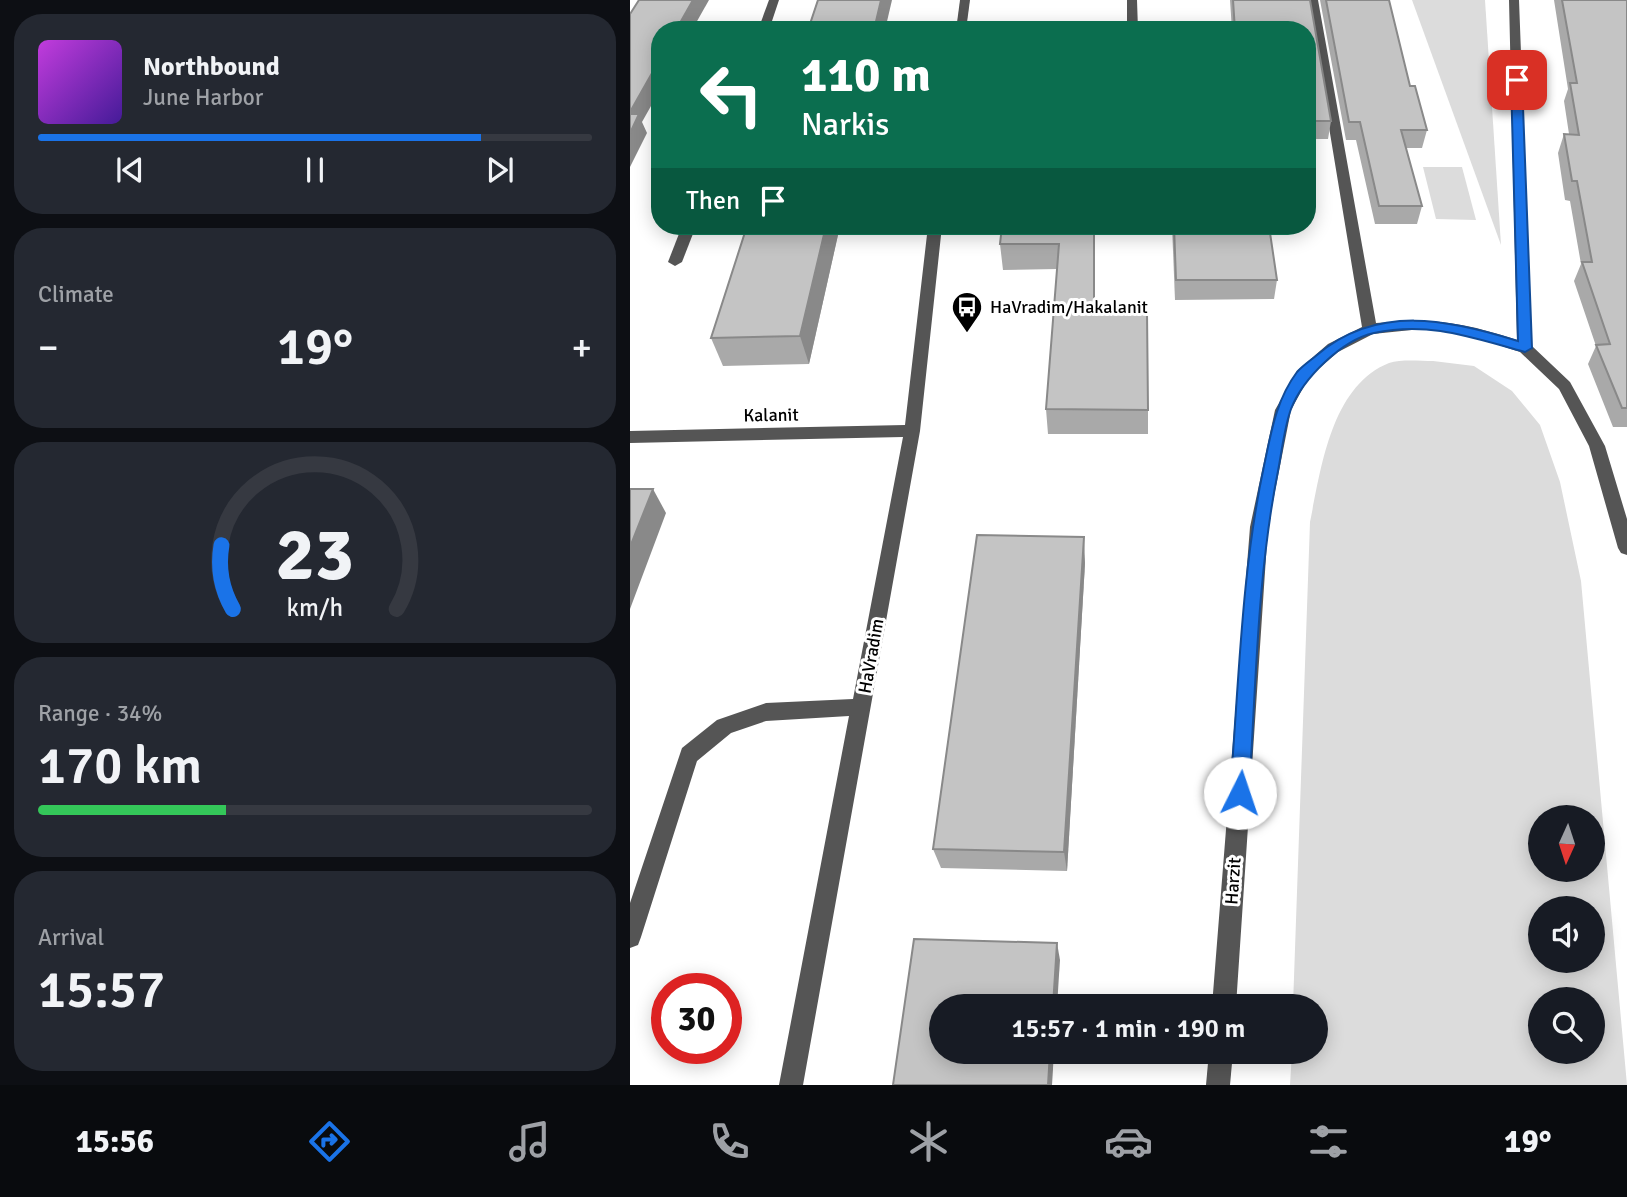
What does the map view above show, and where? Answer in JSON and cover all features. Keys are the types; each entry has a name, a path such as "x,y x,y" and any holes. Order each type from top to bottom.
{"street":[{"path":"766,21 774,0"},
{"path":"962,21 965,0"},
{"path":"1132,0 1133,21"},
{"path":"1313,0 1370,329"},
{"path":"1514,0 1525,348 1565,386 1597,446 1627,548"},
{"path":"675,262 686,235"},
{"name":"HaVradim","path":"791,1085 912,431 934,235"},
{"name":"Harzit","path":"1225,994 1259,527 1283,410 1303,374 1333,348 1370,329 1421,324 1466,329 1525,348"},
{"name":"Kalanit","path":"630,437 912,431"},
{"path":"630,937 689,755 724,726 766,712 861,707"},
{"path":"1218,1085 1220,1064"}],"shaded area":[{"path":"1412,0 1485,0 1501,245"},
{"path":"1423,167 1462,167 1476,220 1436,219"},
{"path":"1405,361 1474,366 1512,391 1540,425 1560,482 1581,581 1601,805 1528,805 1528,882 1605,882 1605,844 1627,1085 1290,1085 1291,1064 1328,1064 1328,994 1293,994 1310,522 1325,454 1341,409 1369,374 1389,363"}],"building":[{"path":"639,0 693,0 681,21 651,21 651,75 630,112 630,14"},
{"path":"818,0 881,0 876,21 811,21"},
{"path":"1233,0 1310,0 1314,21 1234,21"},
{"path":"1326,0 1389,0 1410,86 1415,86 1427,130 1401,130 1422,206 1379,206 1360,122 1349,122"},
{"path":"1562,0 1627,0 1627,408 1622,408 1596,345 1610,344 1582,262 1592,262 1577,181 1572,181 1564,134 1579,135 1570,83 1577,83"},
{"path":"1316,35 1331,121 1316,121"},
{"path":"630,114 639,114 630,133"},
{"path":"744,235 824,235 800,336 711,338"},
{"path":"1001,235 1094,235 1094,312 1147,312 1148,410 1046,409 1059,244 1000,244"},
{"path":"1174,235 1270,235 1277,280 1176,280"},
{"path":"630,489 653,489 630,547"},
{"path":"977,535 1084,537 1064,852 933,849"},
{"path":"914,939 1057,943 1054,994 929,994 929,1064 1049,1064 1048,1085 893,1085"}],"place":[{"name":"HaVradim/Hakalanit","path":"967,334"}],"route":[{"path":"1240,793 1259,527 1283,410 1303,374 1333,348 1370,329 1421,324 1466,329 1525,348 1517,80"}]}
